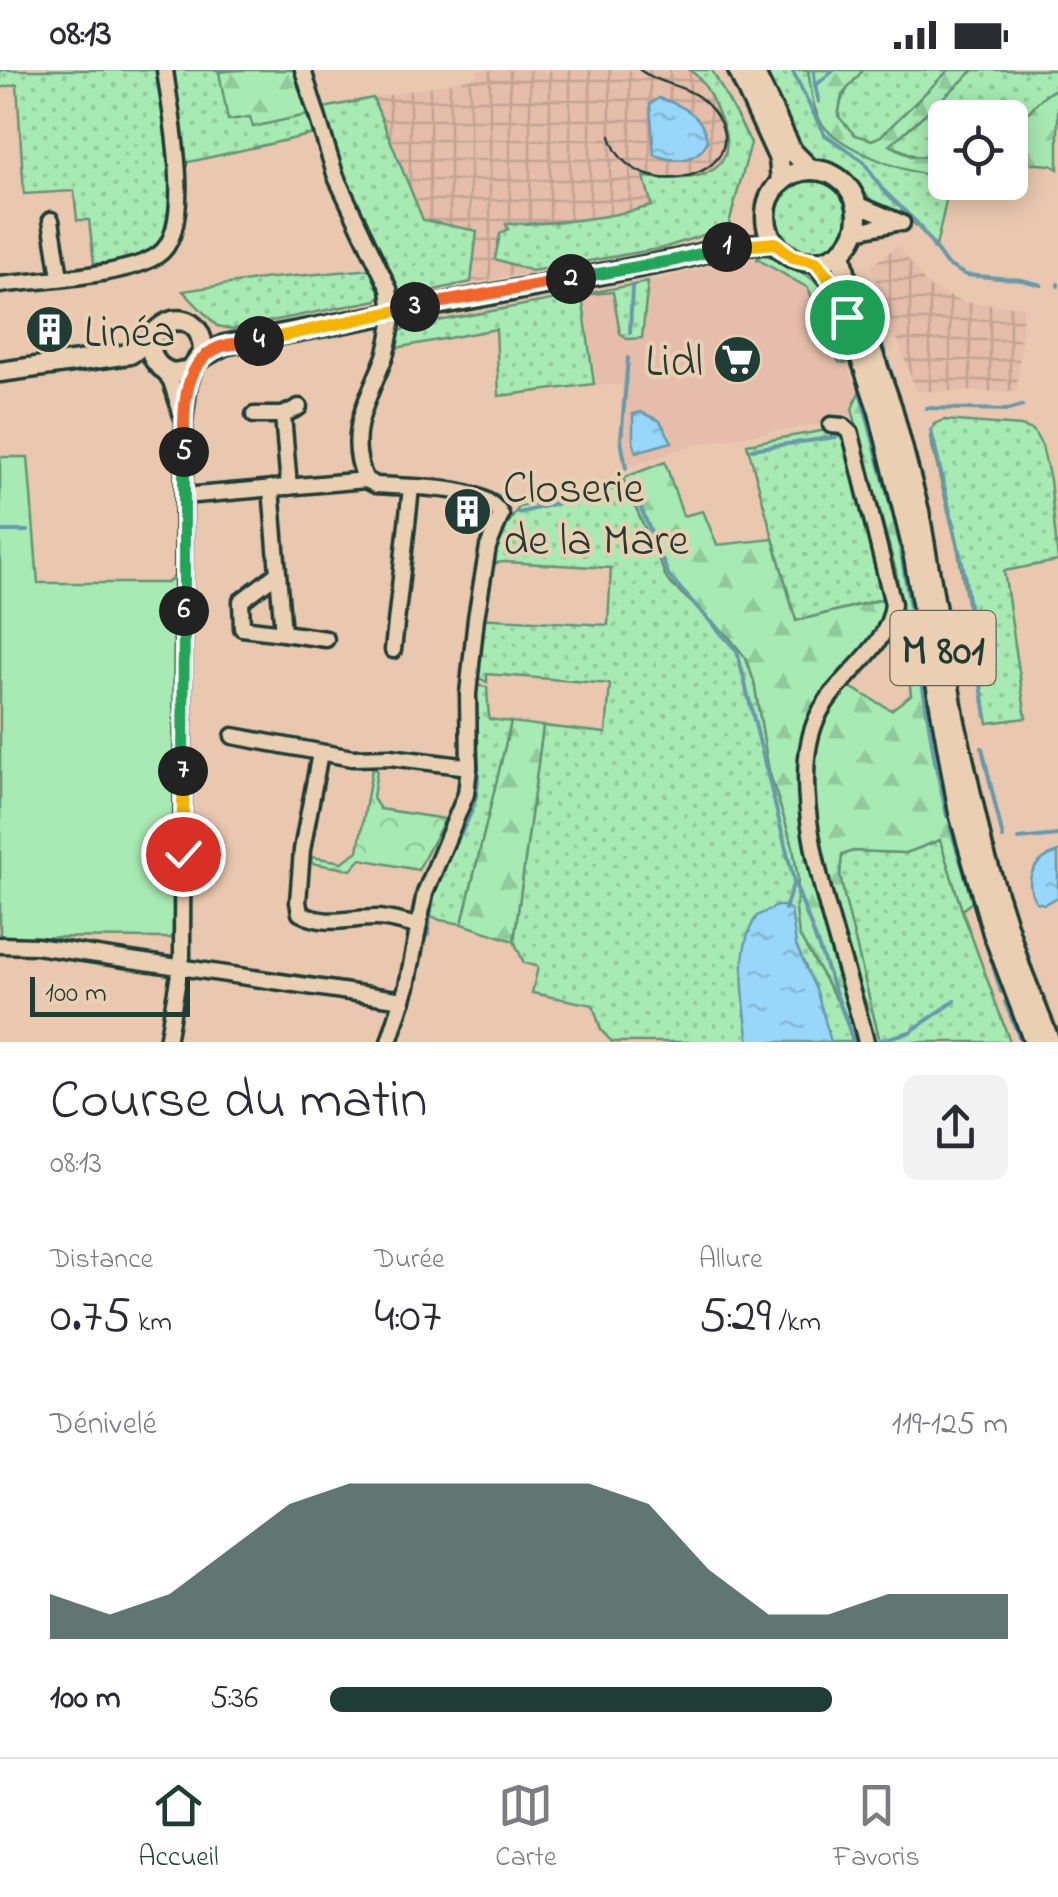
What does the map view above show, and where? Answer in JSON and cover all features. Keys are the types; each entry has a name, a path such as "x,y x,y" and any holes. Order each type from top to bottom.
{"main road":[{"path":"738,70 779,159 781,182"},
{"path":"753,70 792,150 810,170"},
{"path":"810,170 837,177 857,204 856,231 841,252 816,262 792,257 775,243 766,219 770,198 781,182 810,170"},
{"path":"730,246 766,219"},
{"path":"0,372 130,354 178,374 224,346 676,260 730,246 775,243"},
{"name":"M 801","path":"841,252 846,277 892,408 919,511 955,722 983,849 1020,967 1050,1042"},
{"name":"M 801","path":"816,262 832,282 847,317 878,412 906,515 947,754 969,853 1034,1042"},
{"path":"130,354 162,325 176,320 192,325 202,338 224,346"},
{"path":"151,338 150,348 158,365"},
{"path":"198,362 202,338"}],"street":[{"path":"0,285 137,264 158,255 171,240 177,221 177,180 165,70"},
{"path":"303,70 340,186 388,289 393,314 384,357 362,406 358,426 357,454 366,480"},
{"path":"856,231 902,223 857,204"},
{"path":"51,220 60,277"},
{"path":"167,1042 183,922 182,394 198,362"},
{"path":"158,365 182,394"},
{"path":"254,415 283,415 299,407"},
{"path":"283,415 289,488"},
{"path":"831,425 847,429 852,438 893,604 886,630 824,706 808,752 808,806 814,842 866,1042"},
{"path":"184,496 366,480 376,485 477,496 494,504 501,515 488,546 476,618 468,694 469,766 462,808 432,870 403,1000 389,1042"},
{"path":"271,488 283,633"},
{"path":"393,650 411,488"},
{"path":"278,573 241,601 242,628 326,639"},
{"path":"233,736 352,758 390,757 469,766"},
{"path":"320,752 302,850 300,914 339,923 378,918 417,926"},
{"path":"0,945 36,946 403,1000"}],"shaded area":[{"path":"476,70 712,70 751,143 728,227 663,248 451,287 373,98 473,78 478,75"},
{"path":"898,245 928,286 962,302 1023,307 1017,392 916,391 871,266"},
{"path":"749,257 808,288 859,392 850,419 692,445 628,467 621,428 622,385 594,385 583,292 648,282"}],"green space":[{"path":"0,70 158,70 172,194 165,239 155,252 134,260 94,264 89,220 77,220 74,191 24,194 17,84 0,88"},
{"path":"169,70 239,70 219,73 251,117 253,126 311,114 314,134 180,164"},
{"path":"299,70 311,114 253,127 250,117 228,120 219,72"},
{"path":"690,70 712,70 751,143 728,227 663,248 532,271 495,259 500,234 508,229 506,224 580,220 652,206 644,177 699,176 722,161 725,131 708,92"},
{"path":"765,70 808,70 817,115 825,128 928,173 928,200 946,200 936,247 907,216 886,212 874,204 849,175 808,157 785,122"},
{"path":"808,70 863,70 842,95 838,116 855,135 872,140 881,136 949,70 974,70 940,100 928,100 928,111 890,145 911,156 928,157 928,174 879,160 845,143 822,124 812,98"},
{"path":"863,70 949,70 881,137 873,140 846,130 839,112 846,90"},
{"path":"974,70 1058,70 1058,88 1028,112 1028,100 940,100"},
{"path":"1058,88 1058,169 1028,163 1028,113"},
{"path":"373,98 423,220 477,231 471,282 407,296 400,292 359,210 319,109"},
{"path":"928,111 928,159 890,145"},
{"path":"812,180 838,191 849,217 838,243 812,254 786,243 775,217 786,191"},
{"path":"762,253 822,287 847,363 839,362 808,288 757,259"},
{"path":"372,269 384,292 377,300 232,329 217,326 183,291 262,279"},
{"path":"648,282 642,338 627,339 620,333 613,292 582,295 594,384 499,396 496,329 396,348 400,332 406,327"},
{"path":"859,392 870,411 907,564 942,780 972,902 962,910 940,840 906,853 853,851 842,855 844,896 880,1042 852,1042 845,1014 799,935 793,846 769,771 754,681 746,658 729,637 668,581 623,478 665,462 683,516 703,511 717,545 773,539 796,621 892,597 892,614 843,683 891,710 911,695 896,571 852,409"},
{"path":"944,420 1021,426 1033,430 1042,446 1050,480 1058,561 1004,571 1026,718 988,723 958,551 930,437 934,424"},
{"path":"827,430 844,431 889,597 796,621 747,444"},
{"path":"0,457 28,457 38,583 167,583 175,576 173,938 0,937"},
{"path":"623,478 668,581 729,637 746,658 754,681 769,771 793,846 799,935 845,1014 852,1042 612,1042 601,1030 593,1005 532,993 538,967 524,963 514,941 543,726 606,733 610,684 487,674 487,682 470,673 476,618 608,625 611,568 485,564 519,507"},
{"path":"469,684 487,687 489,719 511,722 462,924 440,920 420,910 462,808"},
{"path":"511,722 543,726 514,941 462,924"},
{"path":"372,769 377,770 373,798 380,809 445,819 418,870 361,859 351,870 311,863 312,857 342,862 358,851"},
{"path":"940,840 1010,1042 880,1042 844,896 842,854 906,853"}],"water":[{"path":"659,98 684,108 702,125 707,142 697,154 677,160 654,155 650,104"},
{"path":"641,412 660,421 672,442 636,452 633,414"},
{"path":"1058,852 1058,897 1044,904 1036,902 1030,885 1033,871 1042,860"},
{"path":"777,906 791,910 796,945 817,992 831,1042 749,1042 743,978 745,944 757,916"}],"waterway":[{"path":"765,70 790,123"},
{"path":"792,70 824,134 863,161 882,189 917,223 946,264 966,275 1041,285"},
{"path":"814,70 815,85"},
{"path":"819,102 815,86 834,70"},
{"path":"630,333 632,286"},
{"path":"864,294 902,408 929,520 970,752"},
{"path":"626,468 621,440 628,358"},
{"path":"860,391 898,534 947,816"},
{"path":"926,408 1008,410 1022,406"},
{"path":"931,430 963,567 986,717"},
{"path":"752,449 836,437"},
{"path":"631,484 669,576 737,651 794,881 854,1042"},
{"path":"519,513 618,487"},
{"path":"476,490 501,497"},
{"path":"0,531 28,531"},
{"path":"888,638 895,629 899,605"},
{"path":"851,663 873,636"},
{"path":"428,935 437,883 476,796 475,734"},
{"path":"982,748 1003,838"},
{"path":"985,819 990,839"},
{"path":"950,827 1001,992"},
{"path":"1019,839 1058,835"},
{"path":"993,849 1035,977"},
{"path":"785,909 794,881"},
{"path":"1039,989 1058,1034"},
{"path":"874,1042 910,1032 955,1001"},
{"path":"1005,1002 1021,1042"}],"tram line":[{"path":"610,136 623,160 643,173 667,178 690,175 710,165 722,150 723,129 708,105 692,93 640,70"}],"place":[{"name":"Linéa","path":"49,330"},
{"name":"Lidl","path":"738,359"},
{"name":"Closerie de la Mare","path":"468,512"}],"route":[{"path":"183,854 184,422 189,382 202,358 224,346 413,308 676,260 730,246 775,243 792,257 816,262 832,282 847,317"}]}
